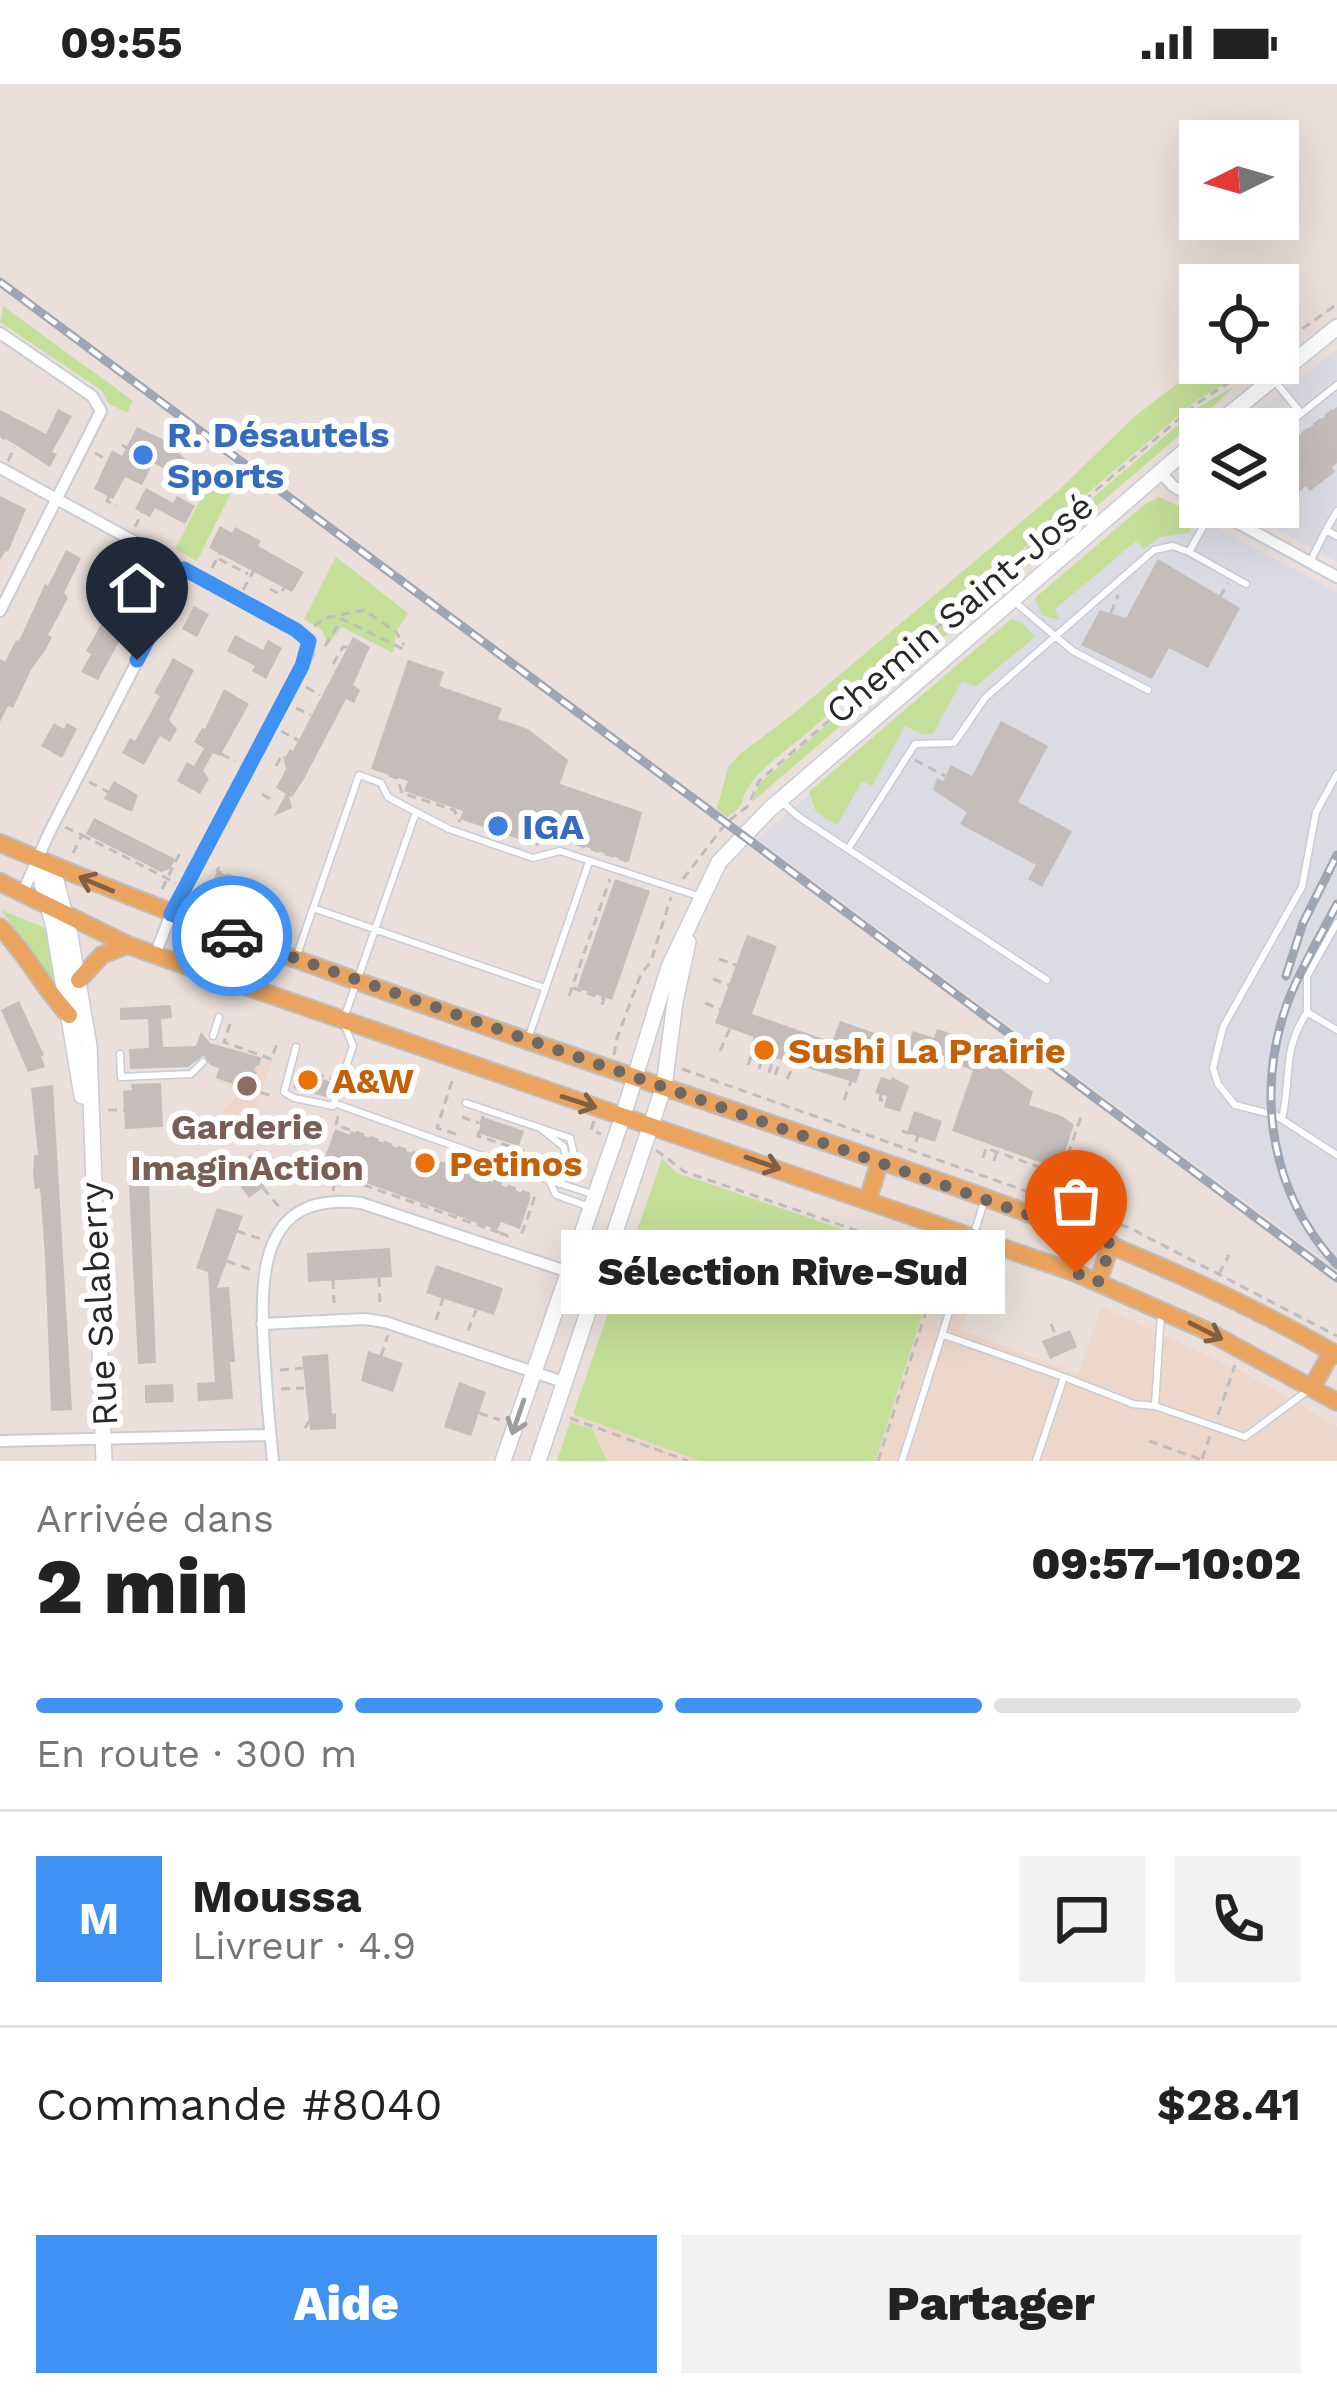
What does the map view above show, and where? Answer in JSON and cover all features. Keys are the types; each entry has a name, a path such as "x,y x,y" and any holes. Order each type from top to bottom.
{"main road":[{"path":"0,844 171,914 1112,1244 1239,1302 1335,1353 1312,1387"},
{"path":"0,882 155,955 653,1125 865,1208 973,1235 1098,1282 1162,1310 1337,1402"},
{"path":"0,927 69,1015"},
{"path":"79,980 102,955 128,944"},
{"path":"865,1208 880,1161"},
{"path":"1098,1282 1112,1244"}],"street":[{"path":"1299,358 1337,328"},
{"path":"0,333 100,405 98,423 0,611"},
{"path":"1237,408 1267,384"},
{"name":"Chemin Saint-José","path":"503,1461 623,1116 669,968 724,855 781,800 1179,456"},
{"path":"0,468 305,636 310,645 171,914 155,955"},
{"path":"1160,472 1179,490"},
{"path":"1248,528 1337,577"},
{"path":"22,892 44,862 46,839 184,569"},
{"name":"Rue Salaberry","path":"44,862 79,980 89,1046 104,1461"},
{"name":"Rue Salaberry","path":"56,909 90,1146"},
{"name":"Chemin Saint-José","path":"538,1461 653,1125 694,916"},
{"path":"273,1461 262,1279 274,1237 296,1214 330,1202 370,1205 569,1272"},
{"path":"262,1324 374,1320 566,1383"},
{"path":"0,1442 269,1435"}],"lane":[{"path":"1277,384 1301,413 1337,385"},
{"path":"1310,562 1337,511"},
{"path":"1189,552 1201,528"},
{"path":"1327,530 1337,536"},
{"path":"848,849 915,745 954,743 985,698 1157,548 1173,546 1189,552 1246,584"},
{"path":"1013,600 1073,651 1148,690"},
{"path":"1337,774 1316,812 1302,887 1223,1027 1214,1054 1214,1068 1225,1095 1245,1109 1282,1119 1337,1155"},
{"path":"296,958 359,776 381,783 388,797 457,832 533,858 560,851 701,897"},
{"path":"781,800 793,813 1047,980"},
{"path":"416,812 343,1021 353,1046 334,1103 560,1184 593,1202"},
{"path":"527,1039 589,862"},
{"path":"313,908 544,988"},
{"path":"1282,1119 1291,1040 1307,1012 1306,976 1337,923"},
{"path":"1307,1012 1337,1030"},
{"path":"212,1036 219,1017"},
{"path":"296,1047 284,1091 291,1097 333,1106"},
{"path":"120,1054 121,1077 191,1074 203,1062"},
{"path":"466,1103 573,1141 574,1154 563,1164 560,1184"},
{"path":"549,1180 556,1195 593,1202"},
{"path":"902,1461 986,1198"},
{"path":"1155,1406 1157,1329 1162,1310"},
{"path":"944,1334 1133,1404 1155,1406 1249,1436 1312,1387"},
{"path":"1036,1461 1064,1377"}],"path":[{"path":"1299,331 1337,304"},
{"name":"Chemin Saint-José","path":"685,874 726,823 748,806 759,781 1226,384"},
{"path":"1299,436 1337,407"},
{"path":"1155,440 1161,450"},
{"path":"122,445 135,453"},
{"path":"95,453 107,460"},
{"path":"1120,470 1127,479"},
{"path":"109,497 107,501 117,506"},
{"path":"218,559 251,576"},
{"path":"270,589 280,594 284,588"},
{"path":"1101,608 1110,612 1119,593"},
{"path":"325,646 343,602"},
{"path":"315,625 358,610 396,632 404,647 341,616"},
{"path":"333,664 347,647"},
{"path":"304,686 320,695"},
{"path":"293,706 310,715"},
{"path":"280,730 298,740"},
{"path":"221,754 238,763"},
{"path":"276,766 281,755 285,758"},
{"path":"908,757 945,776"},
{"path":"384,773 397,778 403,793 454,810 458,821 471,825"},
{"path":"88,781 108,793"},
{"path":"262,794 270,799"},
{"path":"64,826 176,883"},
{"path":"534,847 550,835 629,862"},
{"path":"72,855 86,836"},
{"path":"161,892 180,853"},
{"path":"219,867 218,871 244,881"},
{"path":"569,997 611,876"},
{"path":"584,877 608,886"},
{"path":"616,1052 616,1038 640,974 651,961 671,897"},
{"path":"719,959 736,965"},
{"path":"712,979 729,985"},
{"path":"572,987 604,999 601,1008"},
{"path":"705,1003 720,1009"},
{"path":"230,1024 224,1042 280,1062"},
{"path":"720,1051 730,1028"},
{"path":"272,1059 278,1041"},
{"path":"748,1065 753,1052"},
{"path":"261,1055 250,1089 268,1095"},
{"path":"758,1069 763,1055"},
{"path":"938,1058 945,1060"},
{"path":"772,1074 777,1060"},
{"path":"788,1079 794,1066"},
{"path":"294,1067 334,1080"},
{"path":"452,1081 437,1128 456,1134"},
{"path":"844,1100 851,1081"},
{"path":"881,1094 880,1100 886,1100"},
{"path":"323,1109 316,1132 323,1136"},
{"path":"104,1110 124,1110"},
{"path":"336,1125 339,1114"},
{"path":"475,1145 484,1114"},
{"path":"462,1117 481,1124"},
{"path":"1058,1183 1081,1117"},
{"path":"328,1122 535,1196"},
{"path":"591,1130 600,1133"},
{"path":"902,1131 918,1136 916,1142"},
{"path":"478,1136 563,1164"},
{"path":"983,1158 986,1148 998,1150 1078,1181"},
{"path":"994,1161 998,1150"},
{"path":"663,1152 686,1172 918,1253 937,1277"},
{"path":"459,1169 464,1157"},
{"path":"333,1192 336,1172 498,1232 510,1232"},
{"path":"350,1193 354,1181"},
{"path":"520,1236 538,1187"},
{"path":"263,1188 283,1212"},
{"path":"858,1231 865,1208"},
{"path":"237,1232 261,1239"},
{"path":"496,1240 498,1232"},
{"path":"878,1460 947,1246"},
{"path":"1220,1274 1229,1255"},
{"path":"227,1261 252,1270"},
{"path":"379,1278 380,1303"},
{"path":"333,1280 334,1303"},
{"path":"436,1320 443,1298"},
{"path":"468,1331 476,1310"},
{"path":"1051,1324 1056,1336"},
{"path":"381,1356 388,1334"},
{"path":"1216,1422 1235,1366"},
{"path":"280,1370 302,1368"},
{"path":"281,1389 304,1388"},
{"path":"479,1413 501,1420"},
{"path":"569,1418 688,1461"},
{"path":"305,1428 310,1420"},
{"path":"1149,1441 1201,1460 1210,1436"}],"shaded area":[{"path":"1337,350 1337,562 1275,528 1299,528 1299,408 1261,408 1299,384 1299,379"},
{"path":"1159,497 1179,508 1179,528 1217,528 1337,592 1337,1269 758,839 1144,505"},
{"name":"Garderie ImaginAction","path":"227,1046 272,1061 251,1121 221,1111 244,1091 215,1081"},
{"path":"662,1159 677,1173 907,1251 923,1262 937,1283 949,1248 986,1261 961,1330 1078,1374 1102,1306 1257,1379 1337,1427 1337,1461 557,1461"}],"green space":[{"path":"3,306 133,401 127,413 0,322"},
{"path":"1179,382 1226,384 1188,408 1179,408 1179,415 772,762 749,786 736,810 727,817 717,809 728,768 740,754 1058,491 1134,417"},
{"path":"1235,386 1211,408 1200,406"},
{"path":"1179,424 1179,436 752,802 759,784"},
{"path":"217,467 239,477 197,561 175,549"},
{"path":"1159,497 1179,506 1179,528 1191,528 1189,533 1160,537 1144,549 1136,541 1055,609 1059,620 1042,615 1035,598"},
{"path":"336,557 408,613 396,632 393,653 342,627 328,644 322,630 304,619"},
{"path":"1011,619 1035,637 976,686 962,681 933,733 924,735 905,726 872,786 862,781 837,825 816,812 809,792"},
{"path":"1,910 45,928 57,987"},
{"path":"662,1159 677,1173 907,1251 923,1262 934,1278 875,1461 700,1461 573,1414"},
{"path":"570,1422 592,1429 607,1461 557,1461"}],"building":[{"path":"1337,407 1335,472 1310,491 1306,486 1299,492 1299,436"},
{"path":"58,409 72,416 52,452 57,454 50,467 0,435 0,410 46,434"},
{"path":"137,427 164,440 193,466 186,480 153,463 142,485 125,477 113,499 94,489 112,450 122,456"},
{"path":"146,488 173,503 177,496 195,506 185,524 155,508 150,517 135,509"},
{"path":"0,496 26,509 0,560"},
{"path":"220,526 232,533 235,527 261,541 258,546 304,572 292,592 209,548"},
{"path":"66,550 81,558 64,593 68,598 48,635 52,637 45,651 0,722 0,659 5,662 19,641"},
{"path":"107,557 159,583 150,599 144,596 98,680 81,672 91,654 86,651 121,590 97,577"},
{"path":"1158,559 1240,608 1208,668 1169,648 1152,679 1081,645 1100,610 1126,618"},
{"path":"194,606 209,614 197,637 182,629"},
{"path":"235,635 263,650 268,640 282,648 266,679 252,671 255,666 227,651"},
{"path":"353,637 370,647 353,685 360,690 354,703 346,699 304,779 289,796 292,808 274,816 286,794 276,788 286,769 284,760"},
{"path":"173,658 194,670 169,720 177,729 170,742 160,736 144,765 122,753 130,738 135,741 160,696 154,693"},
{"path":"408,660 444,672 439,686 502,708 498,719 528,729 568,760 560,784 642,812 629,862 538,830 533,844 460,819 463,811 404,791 408,781 371,769"},
{"path":"224,689 249,704 220,756 213,753 203,771 209,779 200,794 177,781 187,762 194,766 204,748 194,742"},
{"path":"1001,721 1048,746 1018,802 1072,831 1042,887 1028,879 1036,865 960,824 967,812 933,790 937,778 943,781 951,765 972,776"},
{"path":"54,723 77,729 62,758 41,746"},
{"path":"114,781 138,795 132,812 104,799"},
{"path":"94,818 175,859 170,869 161,872 86,834"},
{"path":"217,871 262,888 255,906 211,889"},
{"path":"615,879 650,891 612,1000 577,988"},
{"path":"747,935 777,946 752,1014 832,1042 840,1021 875,1033 856,1083 749,1050 754,1037 715,1023"},
{"path":"19,1001 44,1055 45,1067 28,1072 1,1010"},
{"path":"171,1005 172,1018 161,1019 163,1047 196,1046 201,1032 210,1043 259,1057 248,1089 216,1078 219,1068 210,1065 204,1055 188,1067 130,1069 129,1049 149,1048 148,1019 120,1020 120,1008"},
{"path":"937,1029 972,1040 970,1047 1033,1092 1029,1105 1074,1125 1059,1169 952,1131 973,1070 907,1049 913,1031 934,1038"},
{"path":"298,1070 331,1082 326,1097 293,1088"},
{"path":"881,1077 909,1086 900,1112 884,1107 887,1096 875,1093"},
{"path":"161,1083 163,1127 125,1129 123,1091 132,1090 131,1084"},
{"path":"53,1085 72,1410 51,1411 31,1088"},
{"path":"914,1111 942,1121 935,1142 907,1133"},
{"path":"483,1117 524,1131 519,1146 478,1133"},
{"path":"335,1129 531,1196 520,1229 501,1222 497,1230 338,1173 341,1166 324,1160"},
{"path":"258,1149 278,1176 249,1198 229,1171"},
{"path":"148,1157 156,1363 138,1364 128,1167 130,1158"},
{"path":"217,1208 243,1216 217,1288 229,1287 233,1399 198,1401 197,1383 215,1382 208,1272 196,1268"},
{"path":"390,1248 392,1277 308,1282 307,1253"},
{"path":"436,1265 503,1288 494,1315 426,1293"},
{"path":"1070,1330 1077,1347 1050,1359 1042,1341"},
{"path":"368,1351 403,1363 393,1392 361,1381"},
{"path":"328,1354 336,1429 310,1430 302,1356"},
{"path":"459,1382 486,1392 471,1436 444,1427"},
{"path":"173,1384 174,1402 145,1403 145,1385"}],"railway":[{"path":"0,282 1337,1278"},
{"path":"1286,976 1303,923 1337,855"},
{"path":"1337,904 1287,1004 1277,1038 1271,1108 1275,1142 1297,1207 1337,1265"}],"way so far":[{"path":"232,936 1112,1244 1098,1282 1076,1273"}],"place":[{"name":"R. Désautels Sports","path":"143,455"},
{"name":"IGA","path":"498,826"},
{"name":"Sushi La Prairie","path":"764,1050"},
{"name":"A&W","path":"308,1080"},
{"name":"Garderie ImaginAction","path":"247,1086"},
{"name":"Petinos","path":"425,1163"},
{"name":"Sélection Rive-Sud","path":"1076,1273"}],"route":[{"path":"137,660 184,569 309,641 302,666 171,914 232,936"}]}
